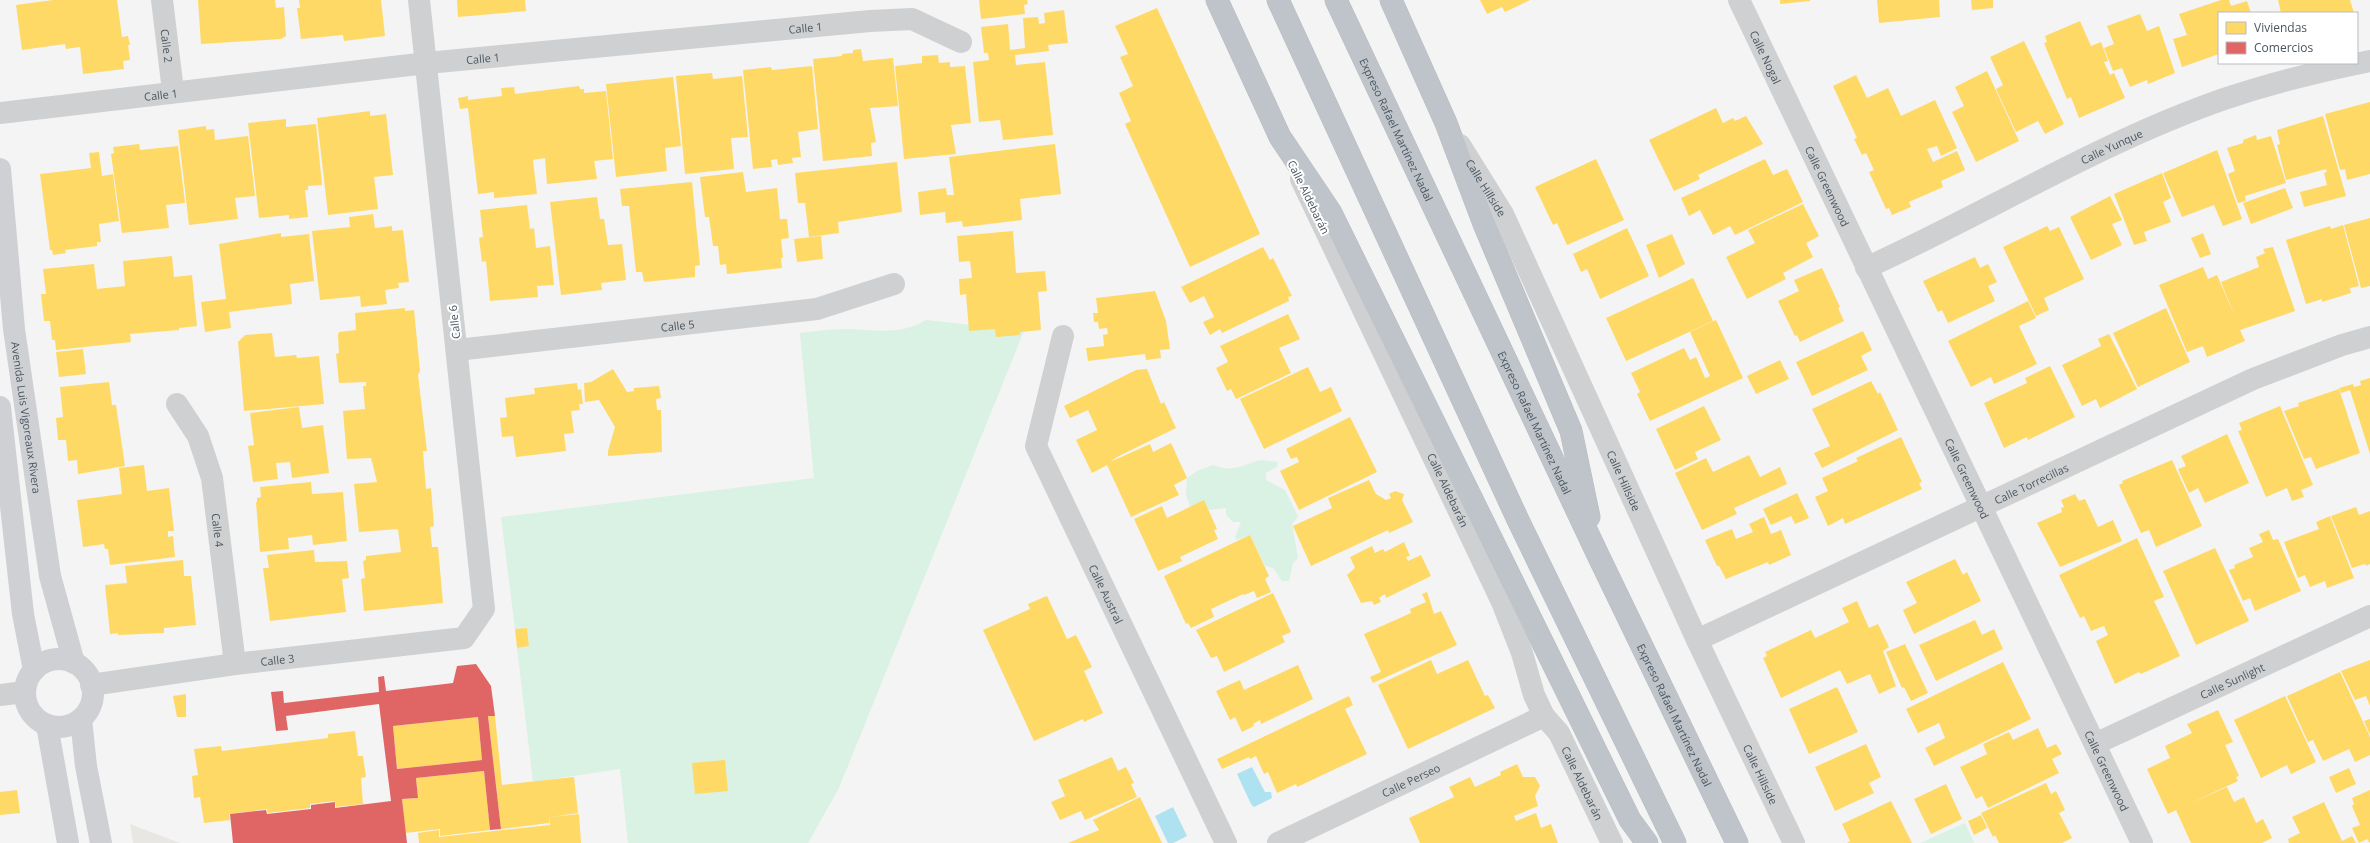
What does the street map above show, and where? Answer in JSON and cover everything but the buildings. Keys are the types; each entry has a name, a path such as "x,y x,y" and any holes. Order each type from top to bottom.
{"highway":[{"path":"1217,0 1280,137 1331,213 1630,820 1647,843"},
{"path":"1278,0 1518,520 1676,843"},
{"name":"Expreso Rafael Martínez Nadal","path":"1336,0 1597,553 1737,843"},
{"path":"1391,0 1446,123 1484,224 1571,431 1597,553"}],"main road":[{"name":"Avenida Luis Vigoreaux Rivera","path":"0,169 14,329 49,568 74,663 82,669 91,685"},
{"path":"0,407 24,614 34,670"},
{"path":"74,663 53,660 42,664 34,670 29,677 24,692 30,712 38,720 47,725 65,726 81,719"},
{"path":"91,685 92,700 81,719 86,766 101,843"},
{"path":"47,725 68,843"}],"street":[{"name":"Calle 2","path":"162,0 173,91"},
{"name":"Calle 6","path":"419,0 427,63 484,609 464,638"},
{"name":"Calle Nogal","path":"1739,0 1793,114"},
{"name":"Calle 1","path":"0,113 173,91 427,63 877,20 912,19 961,42"},
{"name":"Calle Yunque","path":"2358,63 2370,61"},
{"name":"Calle Yunque","path":"1866,268 2052,175 2179,118 2223,100 2307,73 2354,64"},
{"name":"Calle Greenwood","path":"1793,114 2142,843"},
{"name":"Calle Hillside","path":"1446,123 1503,214 1697,640 1794,843"},
{"name":"Calle Aldebarán","path":"1280,137 1502,602 1522,652 1534,695 1544,716 1559,733 1612,843"},
{"name":"Calle 5","path":"457,350 817,309 894,284"},
{"name":"Calle Austral","path":"1063,336 1036,446 1226,843"},
{"name":"Calle Torrecillas","path":"1697,640 2253,379 2342,345 2370,337"},
{"name":"Calle 4","path":"177,404 198,436 212,478 235,664"},
{"name":"Calle Sunlight","path":"2095,744 2370,616"},
{"name":"Calle 3","path":"91,685 235,664 464,638"},
{"path":"0,695 24,692"},
{"name":"Calle Perseo","path":"1278,843 1544,716"}],"shaded area":[{"path":"130,824 180,843 133,843"}],"green space":[{"path":"926,320 1024,331 839,788 808,843 628,843 620,769 533,782 517,648 529,646 527,628 515,629 501,517 814,478 800,333 844,329 880,331 898,330 917,325"},
{"path":"1261,460 1278,462 1277,467 1266,473 1266,480 1285,490 1298,516 1292,524 1298,558 1293,563 1289,581 1282,581 1273,568 1265,566 1250,535 1237,540 1235,537 1241,522 1233,522 1226,515 1226,508 1209,510 1204,501 1190,507 1186,495 1187,478 1197,471 1213,465 1232,468"},
{"path":"1965,823 1974,843 1920,843"}],"water":[{"path":"1252,767 1265,792 1271,792 1272,798 1254,807 1251,804 1237,774"},
{"path":"1173,807 1187,836 1173,843 1168,843 1155,816"}]}
